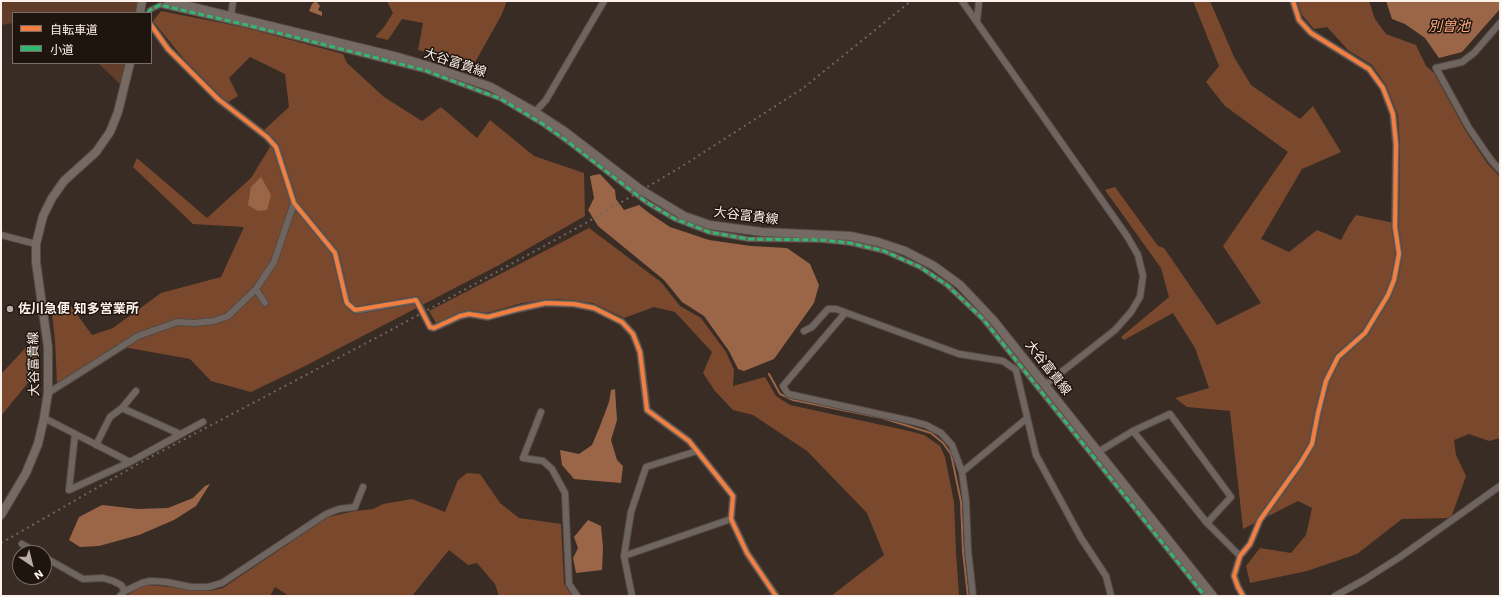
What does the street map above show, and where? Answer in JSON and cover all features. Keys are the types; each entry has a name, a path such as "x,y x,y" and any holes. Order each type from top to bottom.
{"main road":[{"path":"142,1 142,12"},
{"name":"大谷富貴線","path":"168,1 398,57 432,67 491,88 535,112 564,131 641,190 684,216 710,225 762,232 850,236 878,242 905,251 934,266 960,285 994,320 1213,596"},
{"name":"大谷富貴線","path":"1,515 26,473 38,444 48,393 48,347 36,262 36,244 43,216 52,198 64,181 96,152 110,132 118,112 130,64"}],"street":[{"path":"231,16 234,1"},
{"path":"535,112 546,100 604,1"},
{"path":"962,1 1127,236 1138,255 1143,276 1140,297 1126,318 1115,330 1045,385"},
{"path":"977,22 979,1"},
{"path":"1244,596 1238,587 1234,576 1240,556 1250,544 1260,520 1300,464 1312,444 1326,381 1338,357 1365,333 1388,295 1394,280 1399,254 1395,227 1396,144 1393,114 1383,88 1369,69 1311,33 1299,20 1292,1"},
{"path":"145,12 160,5 247,25 424,70 494,97 513,106 555,132 646,202 675,219 709,232 748,238 850,243 884,251 920,267 947,285 983,319 1204,596"},
{"path":"1500,23 1474,53 1462,62 1436,68 1469,128 1491,160 1500,170"},
{"path":"152,26 168,49 218,99 267,137 276,147 294,203 335,254 346,300 355,310 416,300 430,327 434,328 460,316 469,314 488,317 546,303 574,304 594,308 622,322 633,334 640,352 647,410 689,441 733,496 731,519 747,553 776,596"},
{"path":"48,393 138,336 177,322 194,323 214,321 228,316 256,288 274,262 294,203"},
{"path":"1,235 36,244"},
{"path":"256,288 265,303"},
{"path":"804,331 812,327 828,309 836,309 959,354 1003,361 1016,370 1026,418 1036,455 1081,538 1106,576 1110,596"},
{"path":"845,313 783,386 788,394 926,425 941,433 952,445 962,472 966,501 968,550 973,596"},
{"path":"96,445 110,418 122,408 136,391"},
{"path":"122,408 180,434"},
{"path":"541,412 523,458 542,461 552,468 565,493 568,584 577,596"},
{"path":"1098,452 1133,431 1170,414 1230,498 1207,523"},
{"path":"44,418 130,462"},
{"path":"962,472 1026,418"},
{"path":"75,434 69,490 130,462 202,422"},
{"path":"1133,431 1207,523 1240,556"},
{"path":"632,596 624,556 631,512 646,467 697,451"},
{"path":"120,596 125,591 150,581 202,587 222,583 326,514 355,507 363,486"},
{"path":"1335,596 1364,580 1400,557 1500,486"},
{"path":"624,556 731,519"},
{"path":"52,561 83,579 96,578 108,580 121,585 125,591"}],"shaded area":[{"path":"1,1 142,1 140,12 12,12 12,23 1,25"},
{"path":"387,1 507,1 501,16 474,64 418,50 423,23 402,19 388,40 375,37 393,13"},
{"path":"1193,1 1210,1 1234,57 1251,85 1300,119 1313,106 1341,152 1302,169 1261,239 1289,252 1317,230 1341,240 1356,215 1399,224 1400,145 1398,115 1386,85 1372,65 1348,50 1327,27 1314,29 1302,15 1297,1 1369,1 1375,19 1386,34 1416,45 1426,66 1434,73 1465,130 1487,163 1500,177 1500,438 1489,441 1469,434 1454,440 1456,455 1466,476 1451,518 1402,519 1357,554 1307,571 1250,583 1246,566 1260,548 1291,553 1306,535 1312,508 1298,501 1243,529 1230,411 1187,407 1175,398 1209,388 1195,348 1173,313 1124,340 1121,337 1169,297 1161,268 1105,190 1115,187 1158,246 1164,248 1217,325 1261,303 1223,246 1288,152 1225,106 1206,82 1219,66"},
{"path":"161,11 243,27 343,54 347,63 384,97 422,121 441,107 477,138 490,120 534,156 584,173 585,216 499,265 307,365 251,392 211,381 190,359 118,346 57,383 55,340 51,306 68,302 92,335 113,328 161,293 221,277 244,227 193,224 133,167 137,158 207,218 251,178 270,147 264,130 289,107 285,74 250,57 229,78 238,96 227,103 183,58 153,21"},
{"path":"99,64 130,64 124,88"},
{"path":"589,228 661,282 680,306 701,318 726,352 734,370 733,386 765,377 776,396 790,405 924,435 940,446 945,457 954,502 959,596 831,596 884,555 867,513 807,451 753,415 733,410 715,391 703,373 712,352 675,312 654,307 624,318 593,303 556,299 522,303 487,313 466,311 436,323 429,311"},
{"path":"36,337 40,368 1,416 1,374"},
{"path":"467,473 480,474 500,503 519,518 561,524 564,584 572,596 499,596 495,584 477,563 468,565 449,550 412,596 289,596 275,587 270,596 126,596 142,586 150,585 209,591 223,588 328,517 373,509 383,504 412,499 445,512 458,480"}],"water":[{"path":"316,1 320,6 318,10 322,12 322,16 309,11 312,4"},
{"name":"別曽池","path":"1386,1 1500,1 1500,9 1462,52 1439,58 1425,38 1405,24 1392,19"},
{"path":"600,174 615,190 616,199 624,210 639,205 670,227 709,240 751,246 787,248 810,264 819,285 814,303 774,359 744,371 738,369 729,351 704,316 682,302 664,280 598,226 588,210 594,198 590,176"},
{"path":"261,177 271,195 267,210 258,211 248,205 251,187"},
{"path":"615,389 617,420 611,440 617,460 623,466 621,483 574,479 562,465 560,450 579,454 592,445 609,402 611,390"},
{"path":"210,484 196,506 174,520 139,535 99,546 80,547 69,540 79,517 102,505 138,509 168,508 193,498 205,486"},
{"path":"588,520 601,526 603,548 602,570 576,573 573,558 578,548 574,537"}],"waterway":[{"path":"769,374 780,394 793,400 882,418 931,433 943,443 951,454 961,502 963,551 968,596"}],"railway":[{"path":"1,543 147,459 391,330 586,223 681,167 802,89 911,1"}],"marked path":[{"path":"149,12 160,5 247,25 424,70 501,99 543,124 567,141 646,202 675,219 709,232 748,239 821,240 850,243 884,251 920,267 947,285 983,319 1205,596"}],"cycle path":[{"path":"1243,596 1234,576 1240,556 1250,544 1260,520 1300,464 1312,444 1326,381 1338,357 1365,333 1388,295 1394,280 1399,254 1395,227 1396,144 1393,114 1383,88 1369,69 1311,33 1299,20 1293,1"},
{"path":"152,26 168,49 218,99 267,137 276,147 294,203 335,253 347,303 355,310 416,300 430,327 434,328 460,316 469,314 488,317 546,303 574,304 594,308 622,322 633,334 640,352 647,410 689,441 733,496 731,519 747,553 776,596"}],"place":[{"name":"佐川急便 知多営業所","path":"10,309"}]}
